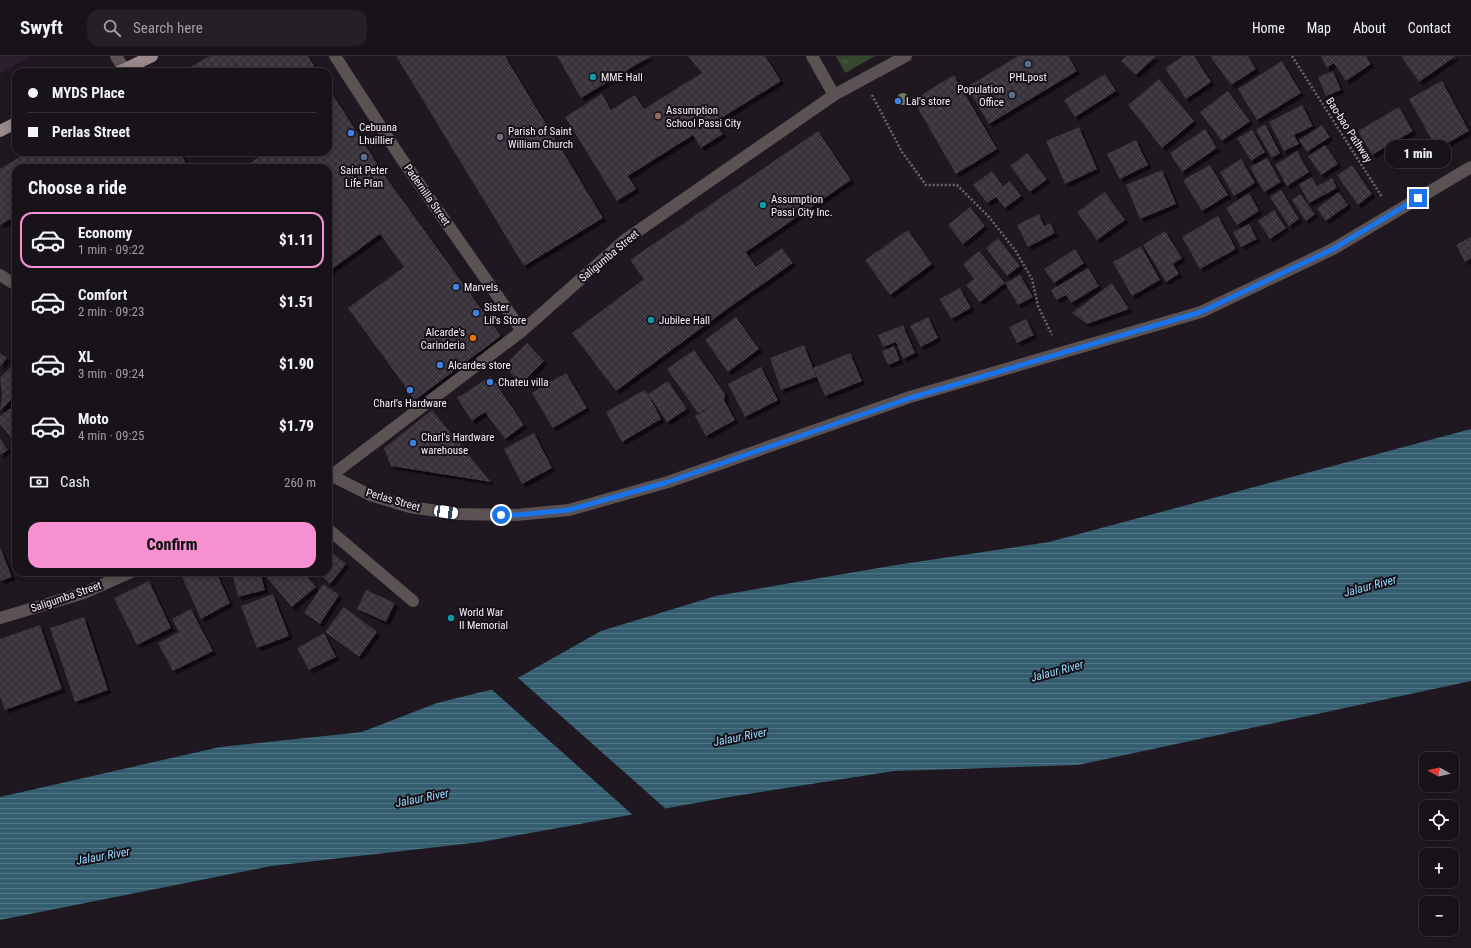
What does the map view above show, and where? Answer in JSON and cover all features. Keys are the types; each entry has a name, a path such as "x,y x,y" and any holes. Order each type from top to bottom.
{"main road":[{"path":"127,68 152,56"},
{"path":"0,131 12,125"}],"street":[{"path":"116,56 120,68"},
{"name":"Padernilla Street","path":"335,56 399,155 522,331"},
{"path":"812,56 834,95"},
{"name":"Saligumba Street","path":"332,474 522,331 625,240 834,95 906,56"},
{"name":"Perlas Street","path":"332,477 370,495 403,505 458,514 516,515 569,510 668,482 910,398 1201,312 1333,249 1471,167"},
{"path":"0,275 12,282"},
{"path":"332,532 413,601"},
{"name":"Saligumba Street","path":"0,618 84,593 122,576"}],"path":[{"name":"Bao-bao Pathway","path":"1292,56 1392,213"},
{"path":"864,79 902,152 926,185 957,185 989,216 1015,250 1032,279 1038,306 1062,353"}],"shaded area":[{"path":"0,56 31,56 0,74"}],"green space":[{"path":"836,56 875,56 845,73"}],"water":[{"name":"Jalaur River","path":"1471,429 1471,681 1078,765 894,771 729,797 481,842 271,866 0,920 0,797 220,747 362,732 437,703 502,687 601,631 716,596 890,566 1049,542"}],"pier":[{"path":"517,677 667,810 634,816 490,688 502,685"}],"building":[{"path":"210,56 230,56 237,68 188,68"},
{"path":"230,56 308,56 316,68 238,68"},
{"name":"Parish of Saint William Church","path":"396,56 505,56 603,218 524,266"},
{"name":"MME Hall","path":"557,56 651,56 581,98"},
{"name":"Assumption School Passi City","path":"688,56 765,56 781,81 715,122 723,134 701,148 693,135 628,176 636,189 617,201 565,117 602,94 611,110 635,95 644,109 702,73"},
{"path":"1018,56 1068,56 1077,71 989,124 967,87"},
{"path":"1126,56 1156,56 1136,75 1121,61"},
{"path":"1183,56 1194,56 1211,82 1186,99 1165,68"},
{"path":"1210,56 1248,56 1256,69 1231,85"},
{"path":"1321,56 1366,56 1371,64 1346,81 1334,63 1327,68"},
{"path":"1401,56 1456,56 1419,82"},
{"path":"1282,61 1301,93 1257,120 1238,89"},
{"path":"1333,71 1341,90 1326,96 1318,77"},
{"path":"1105,74 1116,91 1075,117 1064,100"},
{"path":"954,75 997,149 956,174 913,100"},
{"path":"1159,79 1194,121 1162,148 1128,105"},
{"path":"1442,81 1469,131 1437,149 1409,99"},
{"path":"1228,91 1250,121 1222,141 1200,112"},
{"path":"332,93 385,176 501,336 415,400 348,308 404,267 380,234 332,269 332,164 249,164 260,156 332,156"},
{"path":"1302,105 1313,126 1294,135 1299,144 1284,151 1269,122"},
{"path":"1399,107 1413,131 1372,155 1358,131"},
{"path":"1265,124 1280,153 1272,158 1256,130"},
{"path":"1322,125 1330,137 1307,152 1299,140"},
{"path":"1079,127 1097,169 1065,184 1046,141"},
{"path":"1205,129 1217,148 1182,172 1170,153"},
{"path":"1252,130 1265,152 1251,161 1237,138"},
{"path":"818,131 851,180 746,252 756,267 782,248 793,263 730,307 616,391 572,333 644,279 630,260"},
{"path":"1136,140 1148,165 1120,179 1107,154"},
{"path":"1325,145 1338,164 1321,175 1308,156"},
{"path":"1297,151 1309,172 1287,186 1275,165"},
{"path":"1027,153 1047,179 1030,192 1010,166"},
{"path":"21,156 182,156 186,164 12,164 12,218 0,225 0,169"},
{"path":"1267,158 1281,182 1264,192 1250,167"},
{"path":"1241,159 1255,183 1234,196 1220,172"},
{"path":"1210,165 1228,195 1202,211 1183,180"},
{"path":"1352,165 1372,194 1358,205 1337,175"},
{"path":"1162,170 1176,204 1140,219 1126,185"},
{"path":"992,171 1003,186 1010,181 1021,196 1005,208 996,197 987,203 973,185"},
{"path":"1312,177 1317,186 1332,178 1337,188 1309,203 1299,184"},
{"path":"1281,190 1299,219 1289,226 1270,197"},
{"path":"1105,192 1125,220 1097,240 1077,212"},
{"path":"1338,192 1348,205 1326,221 1317,209"},
{"path":"1249,193 1259,211 1237,225 1226,208"},
{"path":"1300,194 1315,214 1306,221 1292,200"},
{"path":"970,207 985,226 963,244 948,225"},
{"path":"1274,210 1286,228 1270,239 1258,221"},
{"path":"1039,214 1044,226 1050,223 1055,233 1028,247 1017,225"},
{"path":"1218,216 1236,249 1200,269 1182,237"},
{"path":"1249,224 1257,239 1241,247 1233,232"},
{"path":"908,230 932,264 890,295 865,260"},
{"path":"1165,231 1182,258 1173,264 1179,274 1166,282 1143,245"},
{"path":"1471,237 1471,258 1465,262 1456,245"},
{"path":"998,238 1020,266 1007,276 986,248"},
{"path":"1141,246 1160,280 1132,296 1113,262"},
{"path":"1075,249 1084,263 1054,283 1044,269"},
{"path":"979,251 1005,283 980,302 966,285 974,279 963,264"},
{"path":"1088,268 1099,286 1071,303 1066,295 1057,300 1051,290"},
{"path":"1020,275 1033,297 1018,305 1005,283"},
{"path":"1112,283 1129,309 1087,324 1072,313"},
{"path":"960,288 971,308 951,319 940,299"},
{"path":"736,317 759,349 728,372 705,340"},
{"path":"928,317 938,338 921,347 910,326"},
{"path":"1026,319 1034,335 1017,343 1009,327"},
{"path":"903,325 915,353 903,359 896,342 883,347 878,335"},
{"path":"527,343 544,361 521,384 504,366"},
{"path":"804,345 816,377 781,390 770,358"},
{"path":"894,346 900,360 888,365 882,351"},
{"path":"694,350 725,394 724,400 735,420 706,436 695,416 716,404 698,413 667,369"},
{"path":"0,353 7,358 0,367"},
{"path":"850,353 862,381 825,396 813,368"},
{"path":"12,365 12,399 0,411 2,394 0,378"},
{"path":"761,367 778,400 745,417 728,384"},
{"path":"566,373 587,408 553,428 532,393"},
{"path":"491,376 524,425 505,439 485,412 472,421 457,398"},
{"path":"668,381 687,409 667,422 648,394"},
{"path":"644,390 648,394 661,419 622,442 606,412"},
{"path":"12,407 12,439 0,424 0,416"},
{"path":"432,410 491,482 391,466 384,448"},
{"path":"534,433 552,468 522,484 504,449"},
{"path":"0,439 8,450 0,455"},
{"path":"0,547 12,577 0,581"},
{"path":"332,552 346,564 330,584 321,576 332,576"},
{"path":"218,576 230,603 201,619 182,577"},
{"path":"233,576 261,576 265,590 238,597"},
{"path":"265,576 306,576 316,587 292,607"},
{"path":"149,581 171,628 137,645 114,598"},
{"path":"323,584 339,595 320,624 304,613"},
{"path":"366,590 395,603 386,622 357,609"},
{"path":"273,594 289,636 257,648 241,606"},
{"path":"344,607 377,632 359,657 325,632"},
{"path":"191,609 213,651 173,671 158,643 179,632 172,619"},
{"path":"84,617 108,690 75,702 50,628"},
{"path":"40,625 62,689 5,710 0,696 0,639"},
{"path":"324,633 336,657 309,670 297,648"}],"place":[{"name":"PHLpost","path":"1028,64"},
{"name":"MME Hall","path":"593,77"},
{"name":"Population Office","path":"1012,95"},
{"name":"Lal's store","path":"898,101"},
{"name":"Assumption School Passi City","path":"658,116"},
{"name":"Cebuana Lhuillier","path":"351,133"},
{"name":"Parish of Saint William Church","path":"500,137"},
{"name":"Saint Peter Life Plan","path":"364,157"},
{"name":"Assumption Passi City Inc.","path":"763,205"},
{"name":"Marvels","path":"456,287"},
{"name":"Sister Lil's Store","path":"476,313"},
{"name":"Jubilee Hall","path":"651,320"},
{"name":"Alcarde's Carinderia","path":"473,338"},
{"name":"Alcardes store","path":"440,365"},
{"name":"Chateu villa","path":"490,382"},
{"name":"Charl's Hardware","path":"410,390"},
{"name":"Charl's Hardware warehouse","path":"413,443"},
{"name":"World War II Memorial","path":"451,618"}],"route":[{"path":"501,515 569,510 668,482 910,398 1201,312 1333,249 1418,198"}]}
